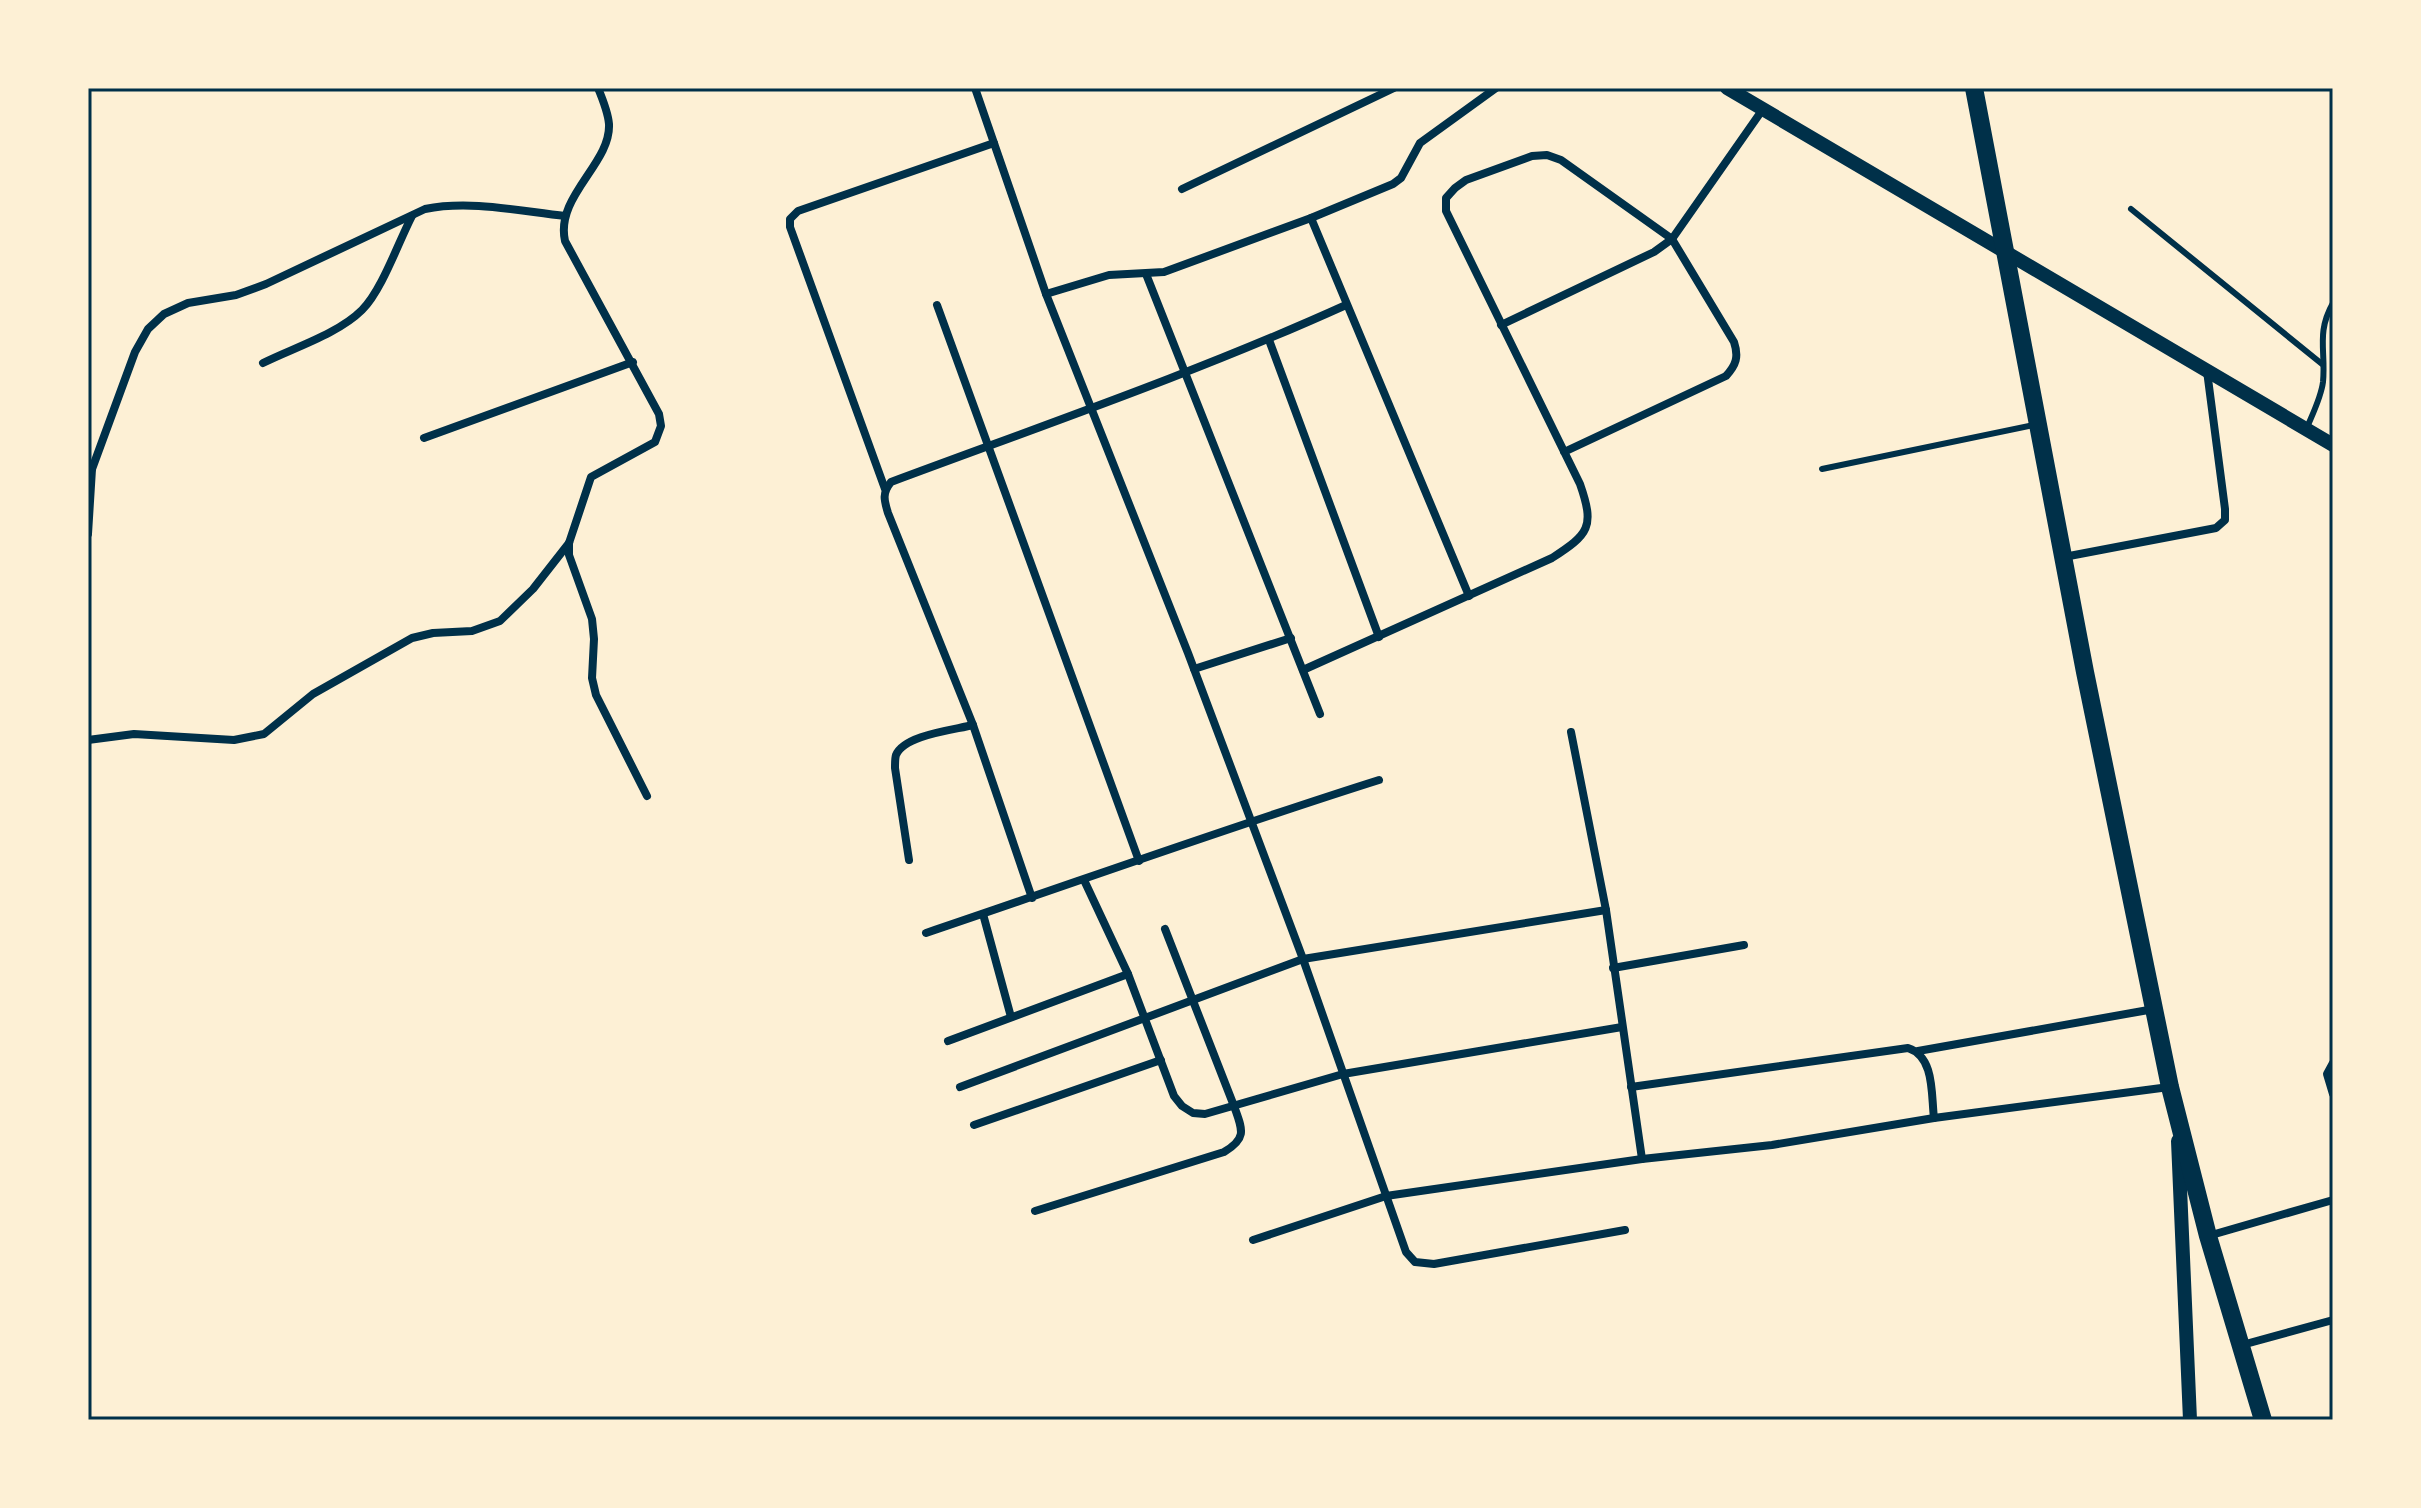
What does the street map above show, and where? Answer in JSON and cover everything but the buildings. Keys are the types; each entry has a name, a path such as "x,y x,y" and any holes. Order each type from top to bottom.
{"main road":[{"path":"1974,88 2091,703 2170,1087 2208,1236 2263,1420"}],"street":[{"path":"598,88 606,107 608,140 565,216 565,241 633,362 659,414 661,426 655,442 591,477 569,543 569,555 592,619 592,678 596,695 647,796"},
{"path":"975,88 1046,294 1252,820 1406,1252 1415,1262 1434,1264 1625,1230"},
{"path":"1182,189 1394,88"},
{"path":"1046,294 1109,275 1164,272 1393,184 1401,178 1420,143 1496,88"},
{"path":"1727,88 2333,445"},
{"path":"1501,325 1654,252 1672,239 1763,109"},
{"path":"885,489 790,227 790,219 798,211 994,143"},
{"path":"1303,670 1552,558 1574,544 1586,528 1589,510 1580,484 1564,452 1501,325 1446,211 1446,198 1466,180 1519,159 1547,155 1572,167 1672,239 1734,342 1738,355 1726,376 1564,452"},
{"path":"88,534 90,465 135,352 148,329 164,314 188,303 236,295 266,284 425,209 447,205 565,216"},
{"path":"263,363 345,324 362,310 376,289 412,215"},
{"path":"1311,218 1469,596"},
{"path":"1146,274 1320,714"},
{"path":"937,305 1139,861"},
{"path":"1032,898 973,725 888,513 883,499 885,489 891,482 1186,373 1346,305"},
{"path":"1269,340 1379,637"},
{"path":"424,438 633,362"},
{"path":"2064,557 2216,528 2225,520 2207,370"},
{"path":"88,740 134,734 234,740 264,734 313,694 412,638 433,633 472,631 500,621 533,589 569,543"},
{"path":"1194,669 1291,638"},
{"path":"909,860 895,756 902,746 916,739 973,725"},
{"path":"1571,732 1606,910 1642,1159"},
{"path":"926,933 1252,820 1379,780"},
{"path":"1084,880 1128,974 1174,1096 1193,1113 1205,1114 1343,1074 1622,1027"},
{"path":"960,1087 1303,959 1606,910"},
{"path":"983,914 1011,1017"},
{"path":"1035,1211 1224,1152 1241,1138 1242,1129 1234,1106 1165,929"},
{"path":"1613,968 1744,945"},
{"path":"948,1041 1128,974"},
{"path":"1631,1087 1896,1049 1918,1051 2155,1009"},
{"path":"1918,1051 1925,1059 1929,1072 1934,1118"},
{"path":"974,1125 1161,1060"},
{"path":"2333,1063 2327,1074 2333,1094"},
{"path":"1253,1240 1386,1196 1642,1159 1772,1145 1934,1118 2170,1087"},
{"path":"2177,1116 2190,1420"},
{"path":"2208,1236 2333,1200"},
{"path":"2242,1345 2333,1320"}],"lane":[{"path":"2131,209 2322,364"},
{"path":"2306,430 2323,386 2321,334 2325,317 2333,303"},
{"path":"2323,386 2333,388"},
{"path":"1822,469 2037,424"}]}
